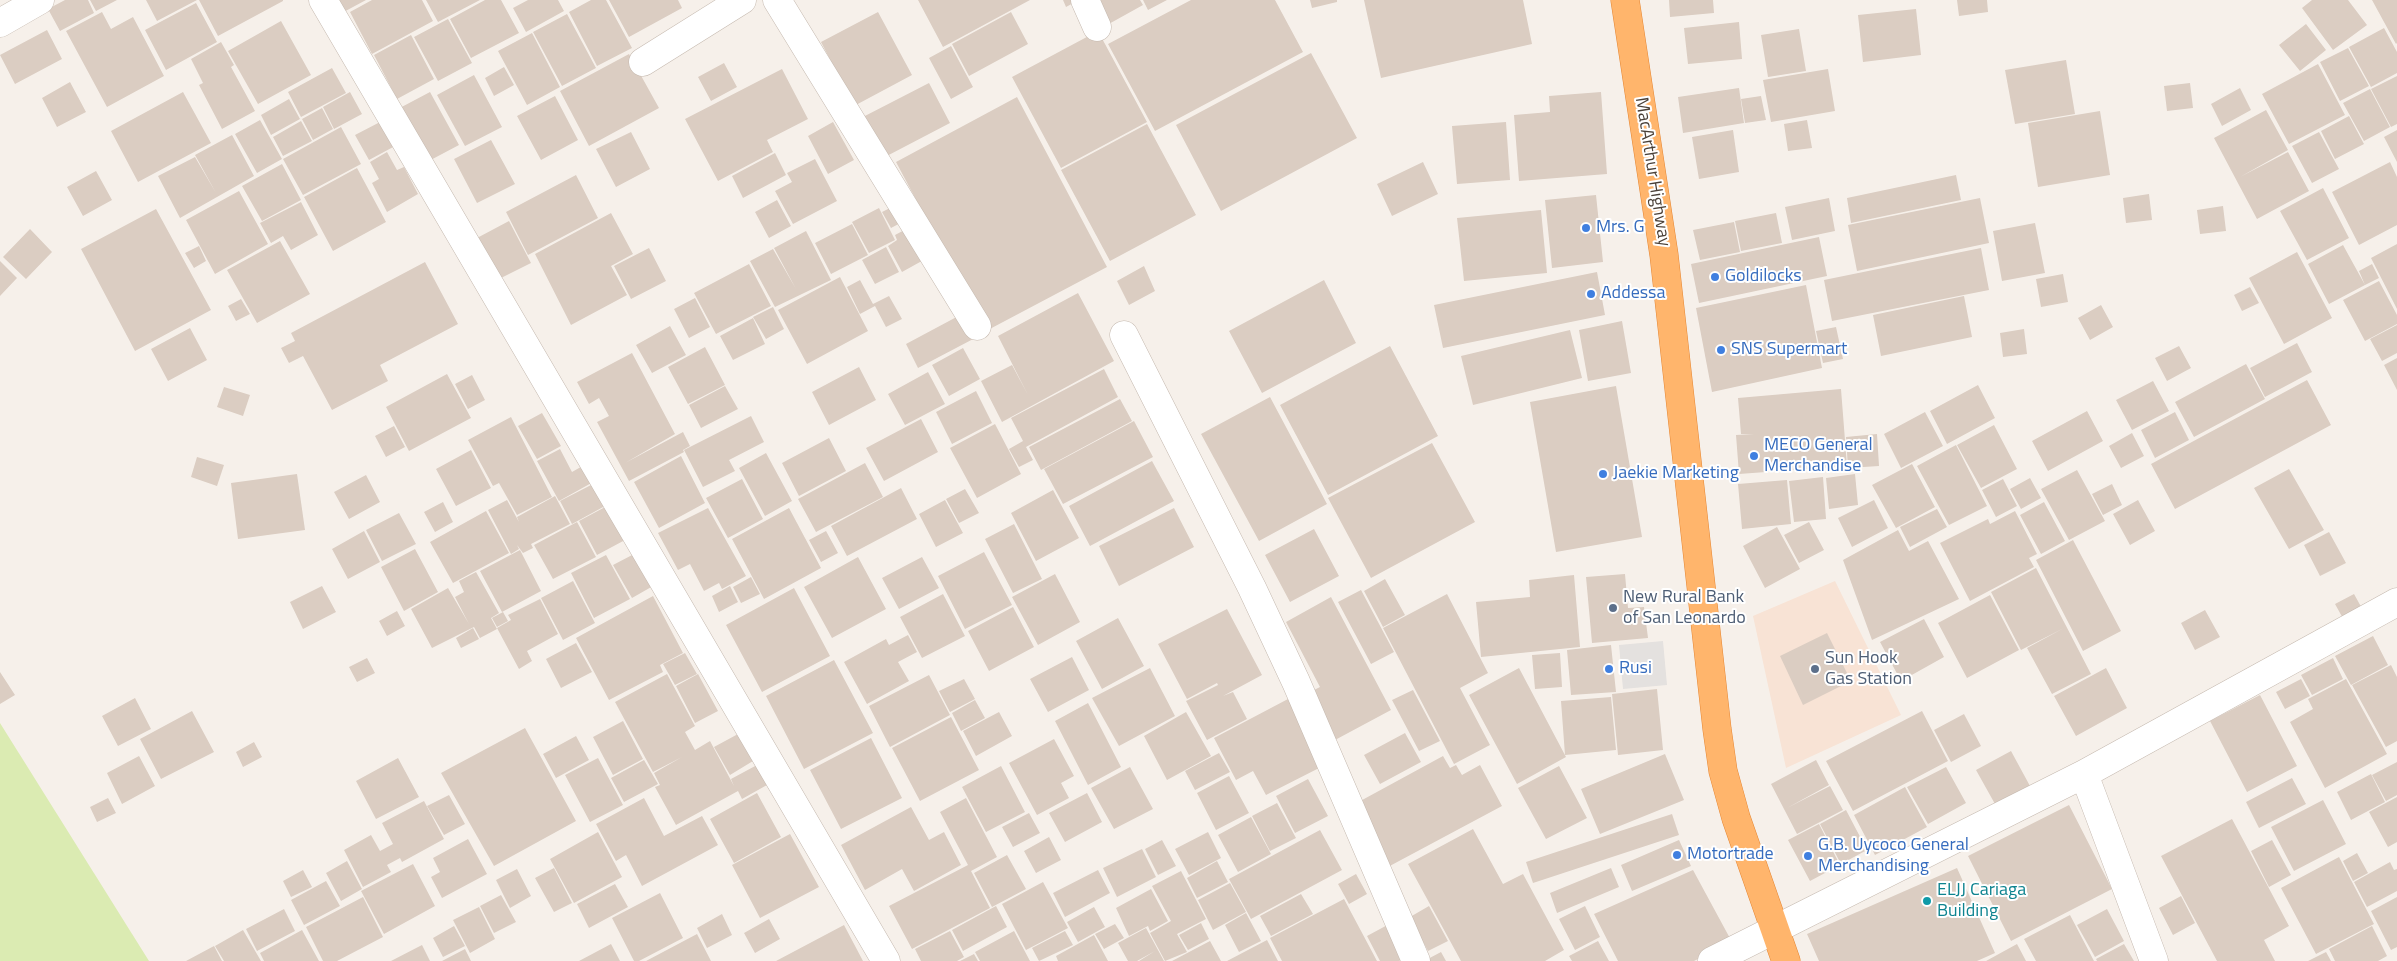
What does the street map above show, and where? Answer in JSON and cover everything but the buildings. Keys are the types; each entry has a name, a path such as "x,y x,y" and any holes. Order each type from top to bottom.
{"highway":[{"name":"MacArthur Highway","path":"1625,0 1664,255 1722,762 1736,818 1786,961"}],"street":[{"path":"0,23 40,0"},
{"path":"323,0 886,961"},
{"path":"643,62 742,0"},
{"path":"777,0 977,326"},
{"path":"1086,0 1097,27"},
{"path":"1124,336 1252,588 1296,682 1416,961"},
{"path":"1712,961 2084,774 2397,602"},
{"path":"2084,774 2154,961"}],"shaded area":[{"path":"1835,581 1901,715 1786,768 1753,616"},
{"path":"1663,641 1667,685 1623,689 1619,645"}],"green space":[{"path":"0,723 149,961 0,961"}],"place":[{"name":"Mrs. G","path":"1586,228"},
{"name":"Goldilocks","path":"1715,277"},
{"name":"Addessa","path":"1591,294"},
{"name":"SNS Supermart","path":"1721,350"},
{"name":"MECO General Merchandise","path":"1754,456"},
{"name":"Jaekie Marketing","path":"1603,474"},
{"name":"New Rural Bank of San Leonardo","path":"1613,608"},
{"name":"Rusi","path":"1609,669"},
{"name":"Sun Hook Gas Station","path":"1815,669"},
{"name":"Motortrade","path":"1677,855"},
{"name":"G.B. Uycoco General Merchandising","path":"1808,856"},
{"name":"ELJJ Cariaga Building","path":"1927,901"}]}
